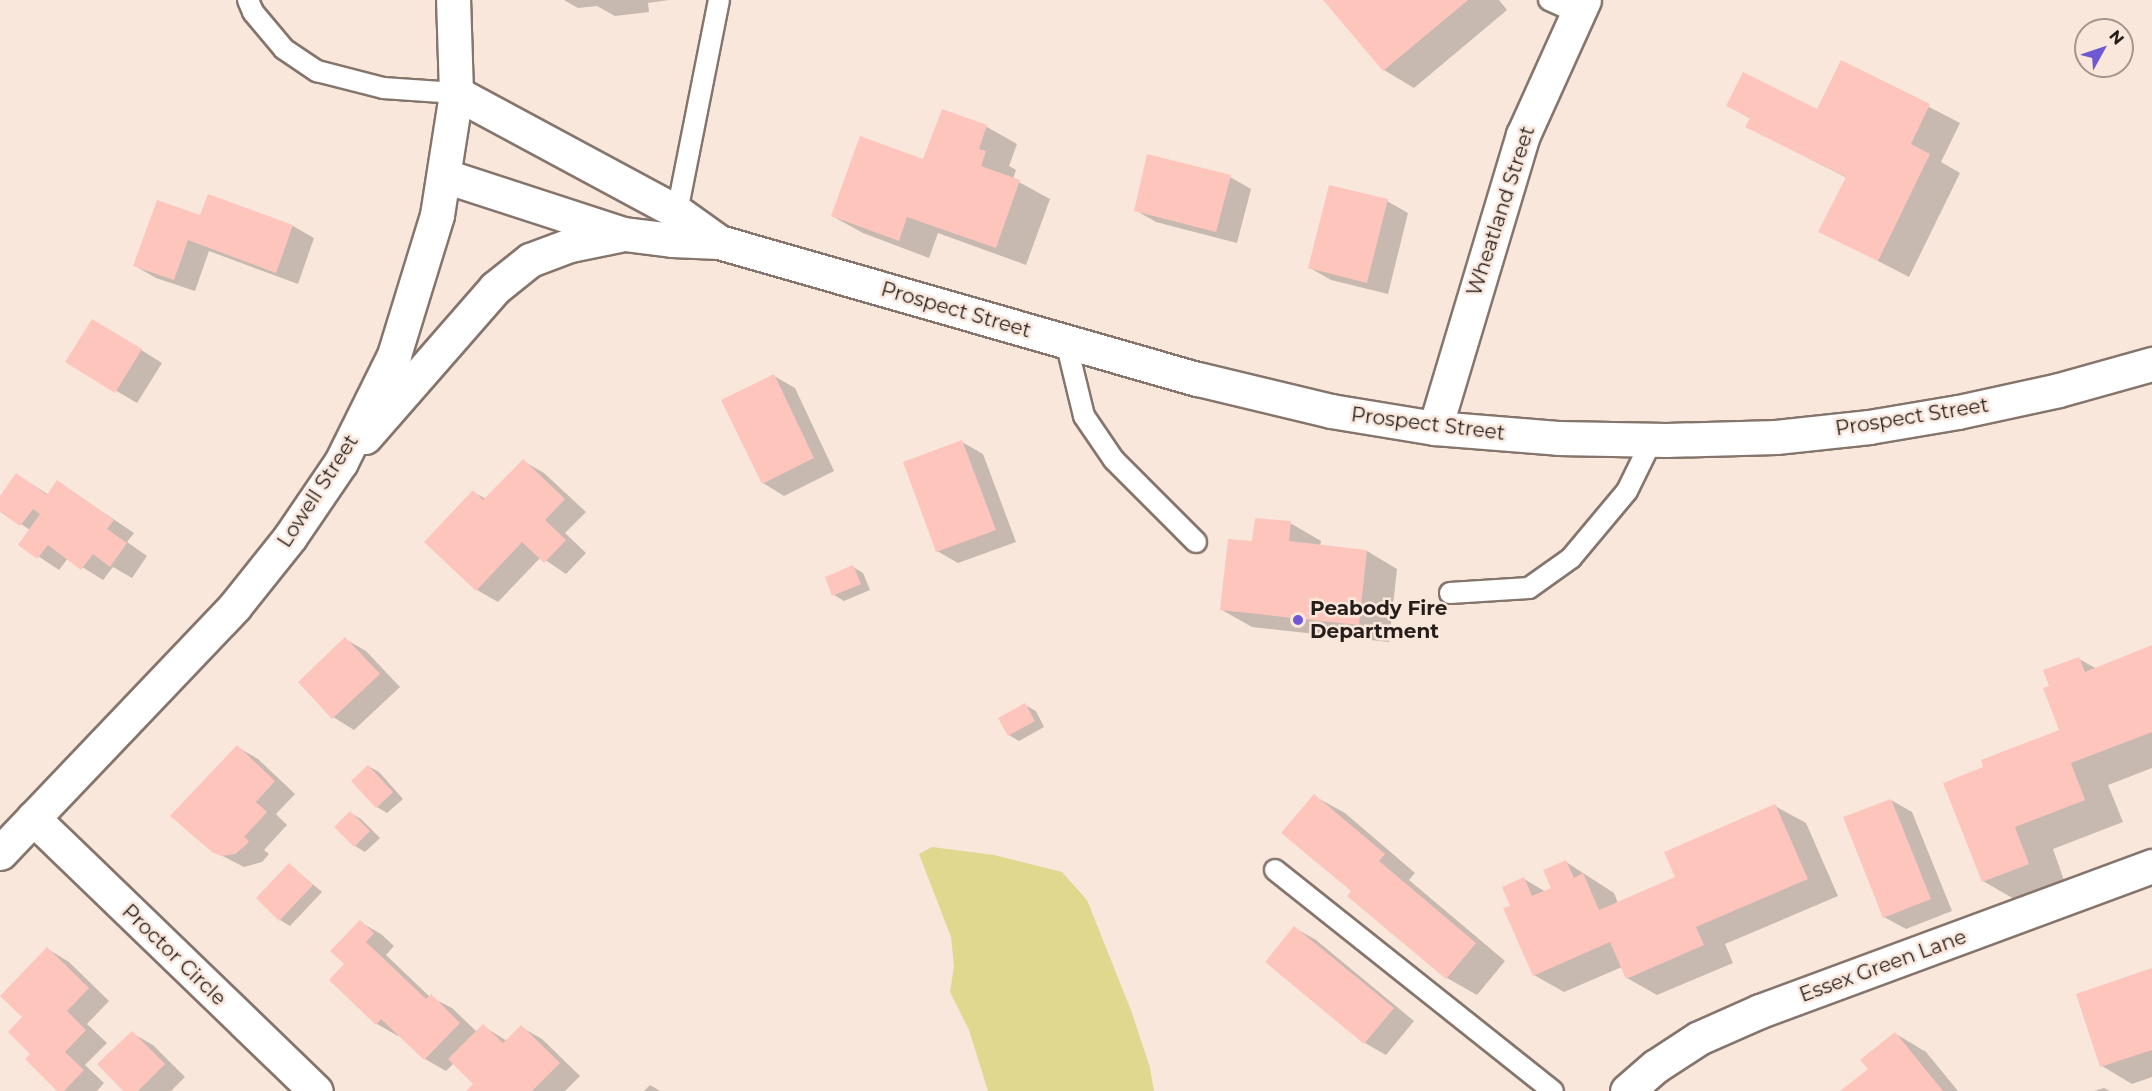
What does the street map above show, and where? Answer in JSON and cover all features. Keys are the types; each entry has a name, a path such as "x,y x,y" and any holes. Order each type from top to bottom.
{"street":[{"name":"Lowell Street","path":"0,853 235,606 290,537 341,462 394,355 437,215 445,176 456,93 453,0"},
{"name":"Wheatland Street","path":"1435,428 1522,135 1581,6"},
{"name":"Prospect Street","path":"456,93 677,212 719,242"},
{"name":"Prospect Street","path":"445,176 624,234 672,240 719,242 1198,380 1320,409 1435,428 1558,438 1652,440 1776,437 1869,427 1958,412 2059,390 2152,364"},
{"path":"341,462 392,409 495,288 530,260 570,245 624,234"},
{"name":"Proctor Circle","path":"33,818 316,1091"},
{"name":"Essex Green Lane","path":"1627,1091 1656,1066 1699,1038 1760,1011 2152,866"}],"lane":[{"path":"248,0 253,12 284,49 317,71 383,88 456,93"},
{"path":"677,212 719,0"},
{"path":"1549,0 1581,6"},
{"path":"1066,342 1084,416 1114,460 1196,542"},
{"path":"1450,593 1530,588 1571,558 1627,490 1652,440"},
{"path":"1275,870 1553,1091"}],"shaded area":[{"path":"932,847 994,855 1062,872 1087,900 1132,1013 1150,1068 1154,1091 988,1091 969,1030 950,992 954,966 951,937 919,854"}],"building":[{"path":"1323,0 1468,0 1383,71"},
{"path":"1841,60 1930,104 1911,144 1930,154 1878,261 1818,232 1846,177 1745,127 1750,118 1726,106 1743,72 1817,109"},
{"path":"942,109 987,125 979,149 986,151 981,166 1020,180 996,248 907,217 899,241 831,216 860,136 923,159"},
{"path":"1147,154 1231,175 1216,232 1134,211"},
{"path":"1329,185 1388,199 1367,283 1308,268"},
{"path":"208,194 293,225 276,273 188,240 174,280 133,266 157,200 200,215"},
{"path":"92,319 142,349 115,393 65,362"},
{"path":"774,374 814,458 762,484 721,400"},
{"path":"962,440 996,530 936,552 903,462"},
{"path":"523,459 565,499 545,520 566,540 544,563 522,542 476,591 424,542 473,490 483,500"},
{"path":"16,473 47,495 57,480 114,520 107,529 127,543 110,567 93,554 81,570 48,545 37,559 18,545 40,514 33,509 20,526 0,512 0,496"},
{"path":"1255,518 1291,521 1289,541 1367,550 1359,625 1220,610 1228,539 1252,541"},
{"path":"853,565 861,584 832,596 825,577"},
{"path":"345,637 380,674 332,719 298,682"},
{"path":"2152,645 2152,732 2071,763 2085,800 2015,827 2029,864 1982,882 1943,783 1983,767 1981,760 2059,730 2043,688 2049,686 2043,670 2079,657 2085,672"},
{"path":"1025,703 1035,721 1008,736 998,718"},
{"path":"237,745 275,781 256,802 267,812 244,837 249,841 235,854 221,856 212,852 170,816"},
{"path":"368,765 393,792 376,808 351,781"},
{"path":"1314,794 1385,854 1379,861 1476,943 1446,979 1347,896 1351,891 1281,833"},
{"path":"1891,799 1931,899 1883,918 1843,817"},
{"path":"1775,804 1808,879 1696,927 1704,945 1626,979 1610,942 1533,976 1503,908 1510,906 1502,887 1524,877 1532,896 1551,888 1543,870 1566,860 1574,878 1583,873 1599,910 1675,877 1664,852"},
{"path":"350,811 370,831 354,847 334,827"},
{"path":"289,863 313,885 279,921 256,898"},
{"path":"360,920 374,933 366,942 426,999 431,994 460,1023 424,1060 381,1019 376,1025 329,980 344,964 330,951"},
{"path":"1294,926 1394,1008 1364,1044 1265,962"},
{"path":"47,947 89,988 67,1011 86,1030 65,1052 84,1070 64,1091 57,1091 25,1059 30,1054 8,1032 22,1017 0,996"},
{"path":"2152,968 2152,1050 2100,1067 2076,994"},
{"path":"483,1024 503,1043 521,1025 560,1063 532,1091 466,1091 473,1084 448,1059"},
{"path":"132,1031 165,1064 138,1091 123,1091 97,1064"},
{"path":"1895,1032 1943,1091 1840,1091 1868,1069 1860,1060"}],"place":[{"name":"Peabody Fire Department","path":"1298,620"}]}
